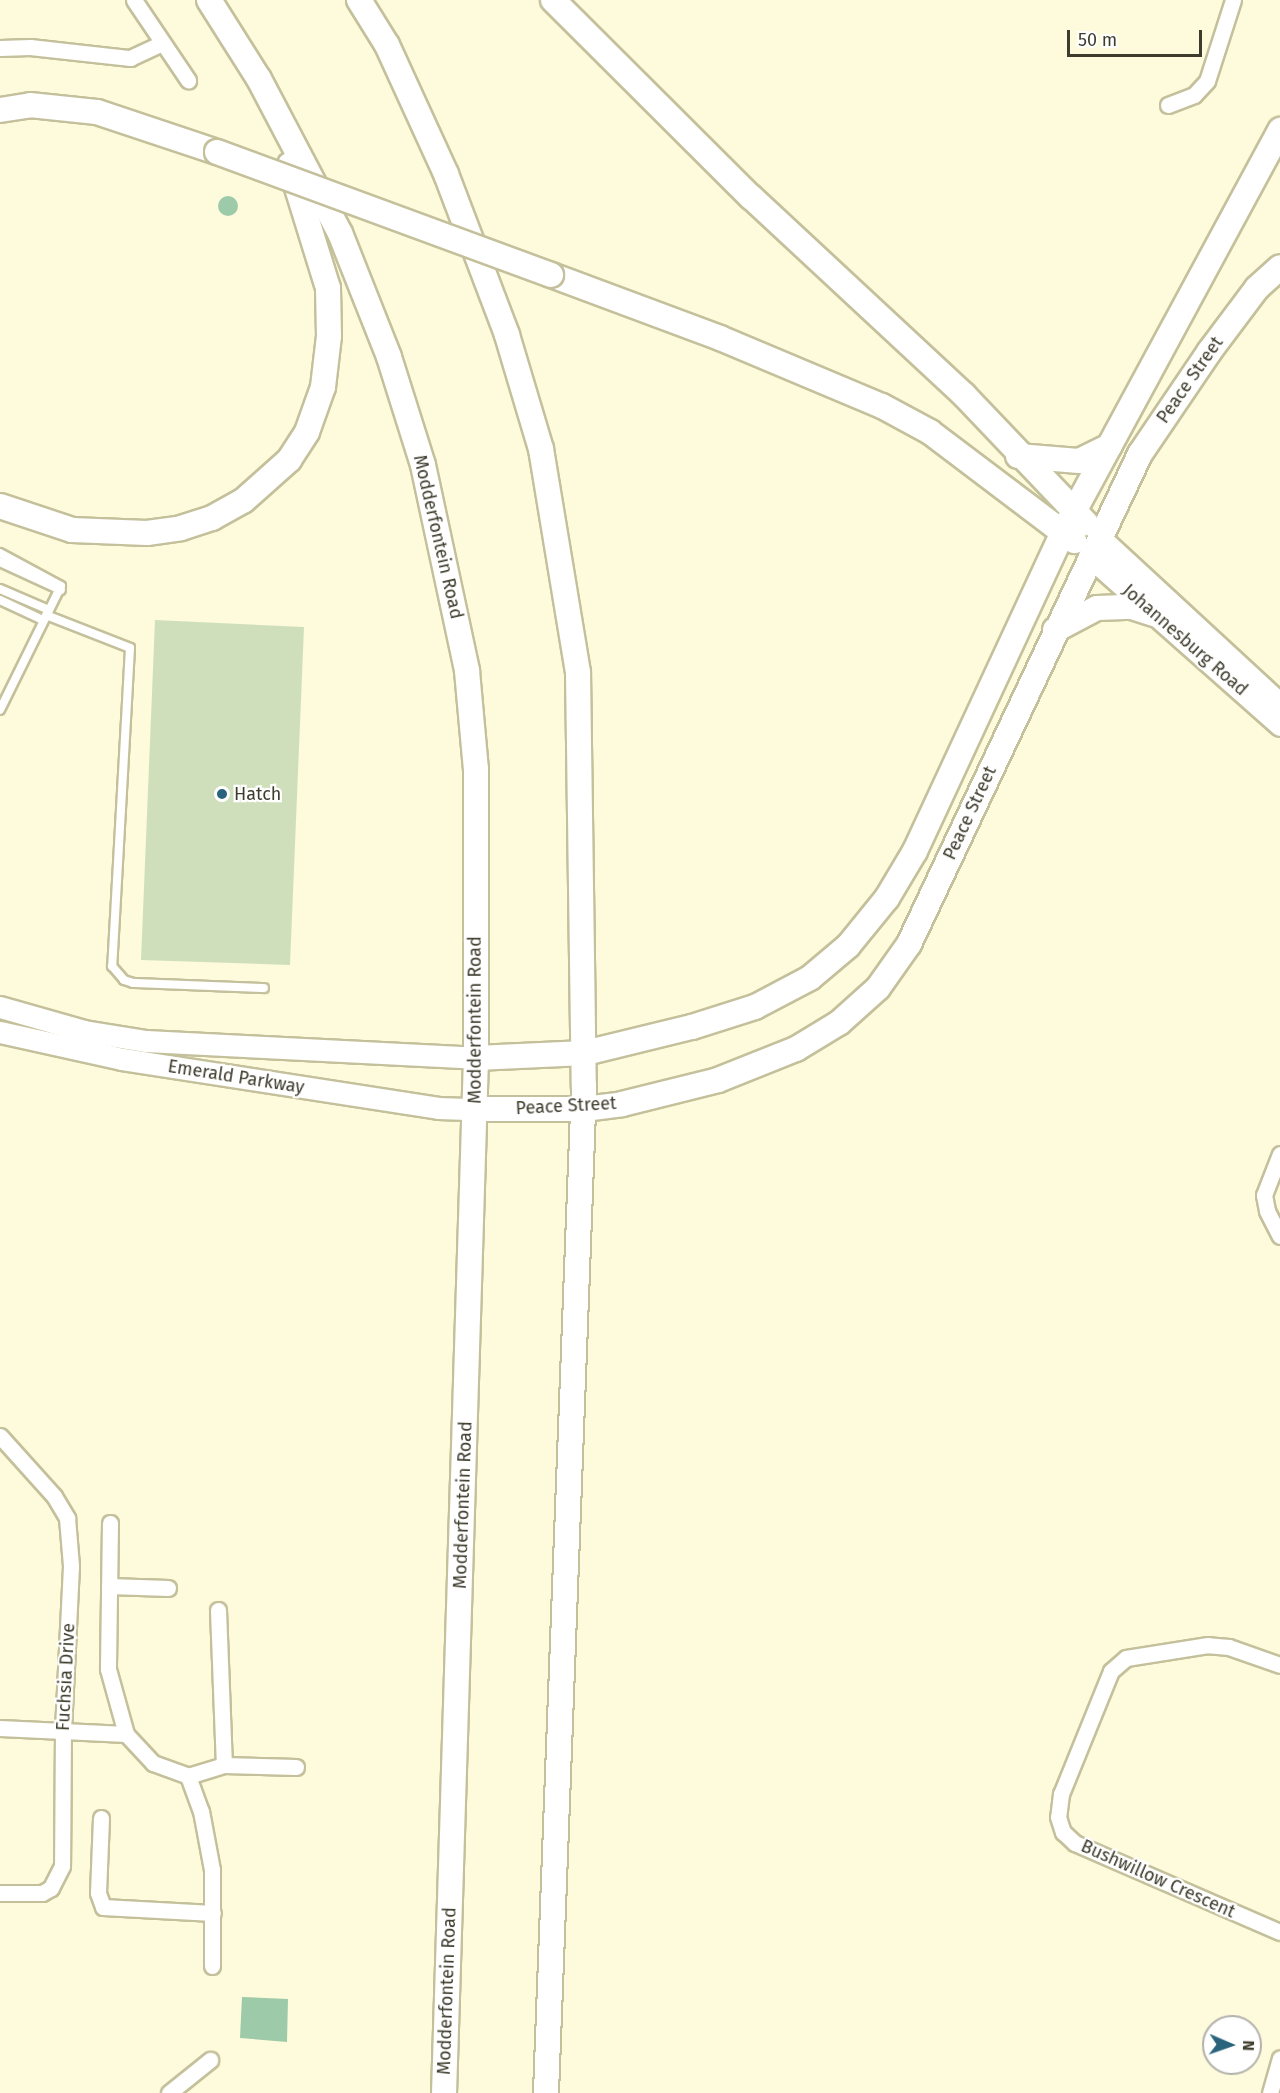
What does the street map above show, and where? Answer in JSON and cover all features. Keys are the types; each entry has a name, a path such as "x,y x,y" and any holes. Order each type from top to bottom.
{"main road":[{"name":"Modderfontein Road","path":"208,0 259,78 340,233 389,357 423,465 467,671 476,769 477,1058 444,2093"},
{"path":"359,0 387,45 446,174 507,335 541,449 578,672 584,1109 546,2093"},
{"path":"553,0 751,197 964,395 1018,456 1070,521 1094,546"},
{"path":"0,506 72,530 147,533 181,528 212,518 243,501 289,460 308,432 323,387 329,336 328,288 308,215 259,78"},
{"path":"0,110 30,105 97,112 217,152 720,338 882,406 930,432 1070,521"},
{"name":"Peace Street","path":"585,1053 692,1027 755,1007 810,978 841,952 887,898 915,851 990,685 1070,521 1280,130"},
{"name":"Peace Street","path":"475,1109 584,1109 622,1104 718,1080 796,1049 839,1023 878,988 909,944 1094,546 1140,454 1172,401 1257,288 1280,267"},
{"path":"1018,456 1079,460 1110,447"},
{"path":"1055,630 1097,608 1132,608 1154,614"},
{"path":"477,1058 585,1053"}],"street":[{"path":"134,0 188,80"},
{"path":"1168,105 1194,95 1207,81 1233,0"},
{"path":"0,48 30,47 130,58 162,43"},
{"name":"Johannesburg Road","path":"1094,546 1154,614 1280,724"},
{"name":"Johannesburg Road","path":"1094,546 1280,704"},
{"name":"Emerald Parkway","path":"0,1007 84,1031 146,1041 477,1058"},
{"name":"Emerald Parkway","path":"0,1032 122,1059 438,1108 475,1109"},
{"path":"1280,1154 1264,1196 1267,1211 1280,1236"},
{"name":"Fuchsia Drive","path":"0,1436 54,1496 67,1518 71,1566 63,1730 62,1866 58,1878 42,1893 0,1893"},
{"path":"110,1523 108,1669 126,1734 153,1763 188,1776 224,1765 296,1767"},
{"path":"109,1586 168,1588"},
{"path":"218,1610 224,1765"},
{"name":"Bushwillow Crescent","path":"1280,1665 1229,1647 1208,1645 1126,1658 1111,1671 1061,1794 1058,1817 1063,1832 1075,1843 1280,1932"},
{"path":"0,1728 126,1734"},
{"path":"188,1776 201,1810 212,1870 212,1966"},
{"path":"101,1818 98,1893 103,1907 213,1913"},
{"path":"1270,2093 1280,2058"},
{"path":"169,2093 210,2060"}],"lane":[{"path":"0,554 58,581 61,590 46,615 0,710"},
{"path":"0,562 61,590"},
{"path":"0,589 46,615"},
{"path":"0,600 46,615 130,648 112,966 124,980 133,983 264,988"}],"shaded area":[{"path":"228,196 235,199 238,206 235,213 228,216 221,213 218,206 221,199"},
{"path":"242,1997 288,1999 287,2042 240,2038"}],"building":[{"name":"Hatch","path":"155,620 304,627 290,965 141,960"}],"place":[{"name":"Hatch","path":"222,794"}]}
